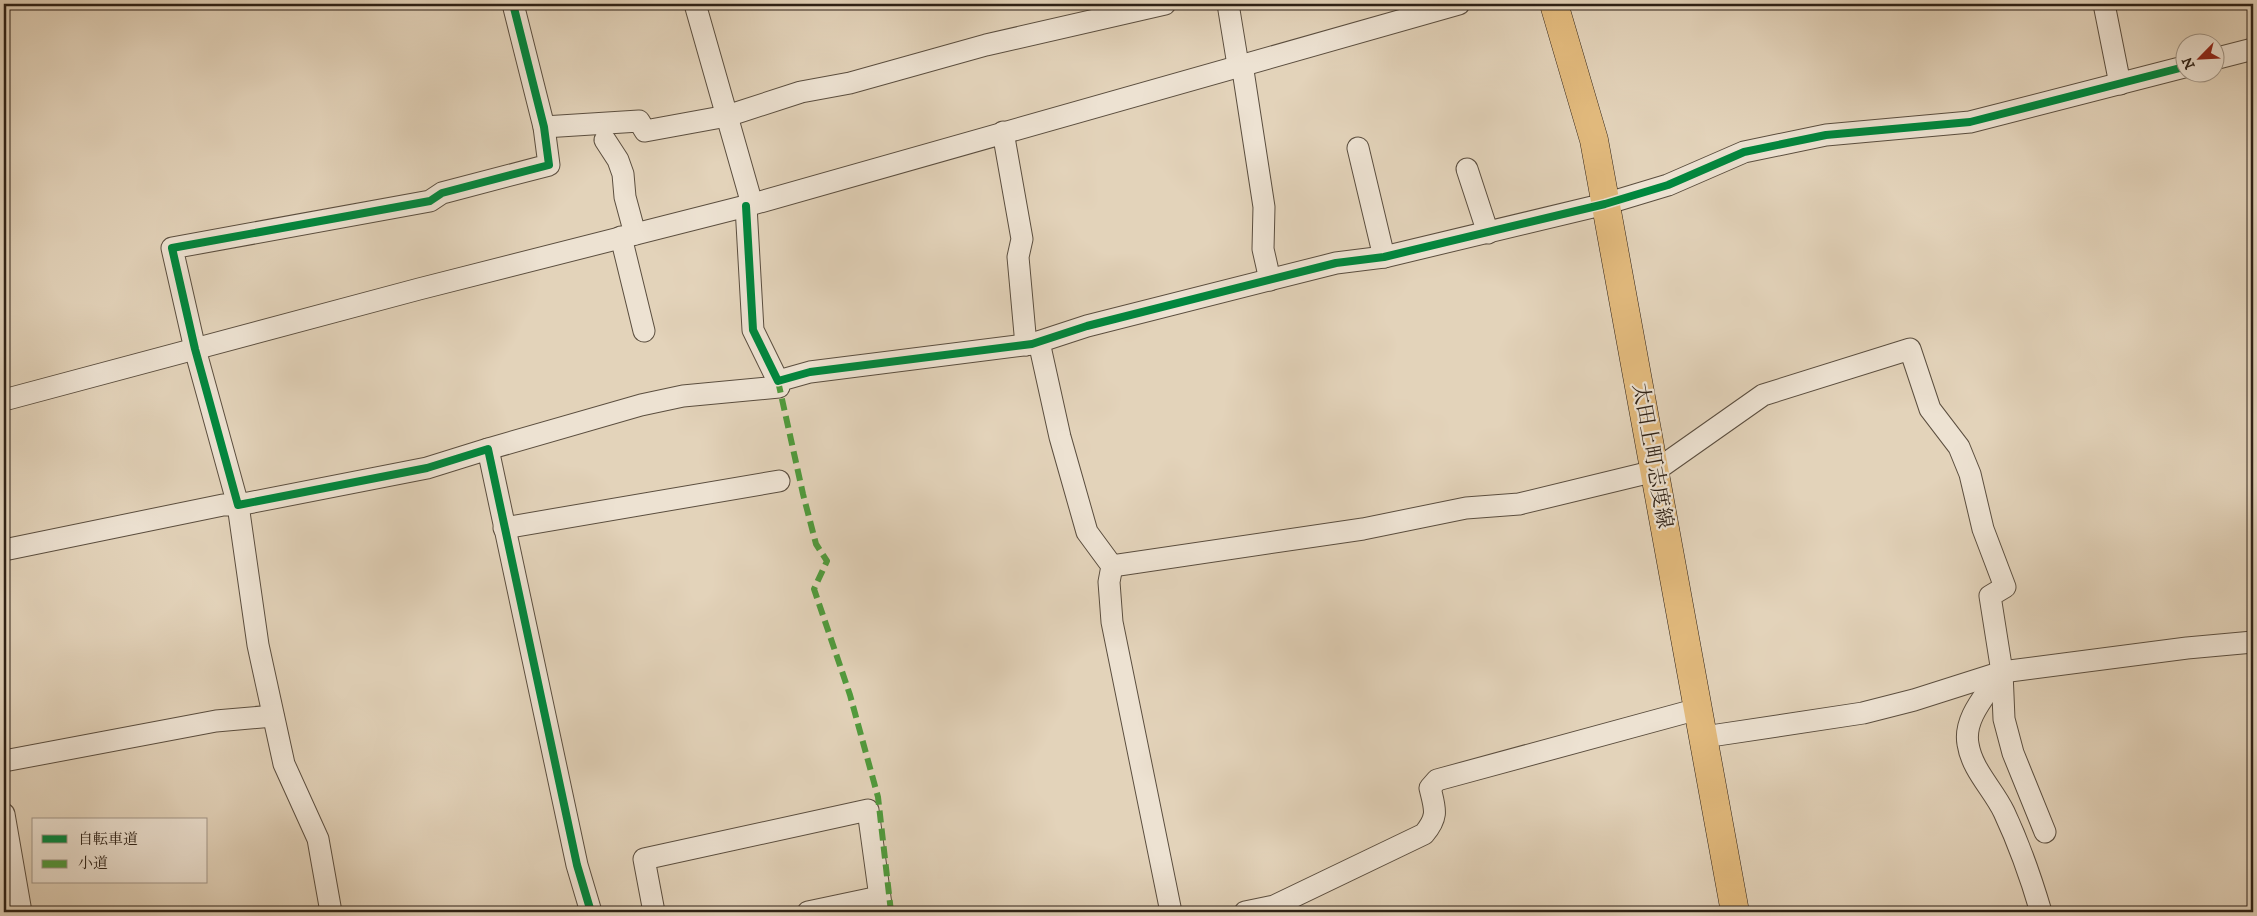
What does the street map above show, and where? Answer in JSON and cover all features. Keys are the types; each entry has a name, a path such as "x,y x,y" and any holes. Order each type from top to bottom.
{"main road":[{"name":"太田上町志度線","path":"1554,4 1594,140 1704,736 1734,912"}],"street":[{"path":"331,912 318,839 284,764 258,645 238,505 195,349 172,248 430,201 442,193 549,165 544,127 513,4"},
{"path":"695,4 749,205 753,330 778,381 810,372 1033,344 1087,326 1336,263 1384,257 1605,204 1668,185 1744,152 1826,134 1970,122 2174,70"},
{"path":"544,127 639,121 646,131 726,116 801,92 850,83 986,45 1164,4"},
{"path":"1228,4 1264,207 1263,249 1270,280"},
{"path":"4,400 419,289 749,205 1459,4"},
{"path":"2104,4 2120,84"},
{"path":"2224,57 2253,50"},
{"path":"1003,132 1022,239 1018,257 1033,344 1087,532 1112,566"},
{"path":"606,140 618,160 623,174 628,236 644,332"},
{"path":"1358,148 1384,257"},
{"path":"1467,170 1488,233"},
{"path":"1112,566 1363,529 1466,508 1519,504 1655,471 1763,395 1910,349 1930,409 1959,447 1970,474 1982,529 2005,587 1990,596 1997,679 2004,719 2013,752 2045,832"},
{"path":"4,550 223,505 238,505 427,468 641,405 683,396 780,386"},
{"path":"488,449 577,865 591,912"},
{"path":"504,528 779,481"},
{"path":"1112,566 1108,582 1112,622 1171,912"},
{"path":"1704,736 1863,713 1997,679 2186,648 2253,642"},
{"path":"1997,679 1970,722 1968,743 1974,762 2003,810 2018,844 2041,912"},
{"path":"1246,912 1274,906 1424,834 1433,823 1436,812 1430,788 1437,780 1698,709"},
{"path":"4,760 216,721 273,716"},
{"path":"654,912 644,859 868,810 881,904 808,912"},
{"path":"4,814 21,912"}],"marked path":[{"path":"778,381 816,544 827,561 814,589 850,695 878,797 891,912"}],"cycle path":[{"path":"513,4 544,127 549,165 442,193 430,201 172,248 195,349 238,505 427,468 488,449 577,865 591,912"},
{"path":"746,206 753,330 778,381 810,372 1032,344 1087,326 1336,263 1384,257 1605,204 1668,185 1744,152 1826,135 1970,122 2174,70"}]}
